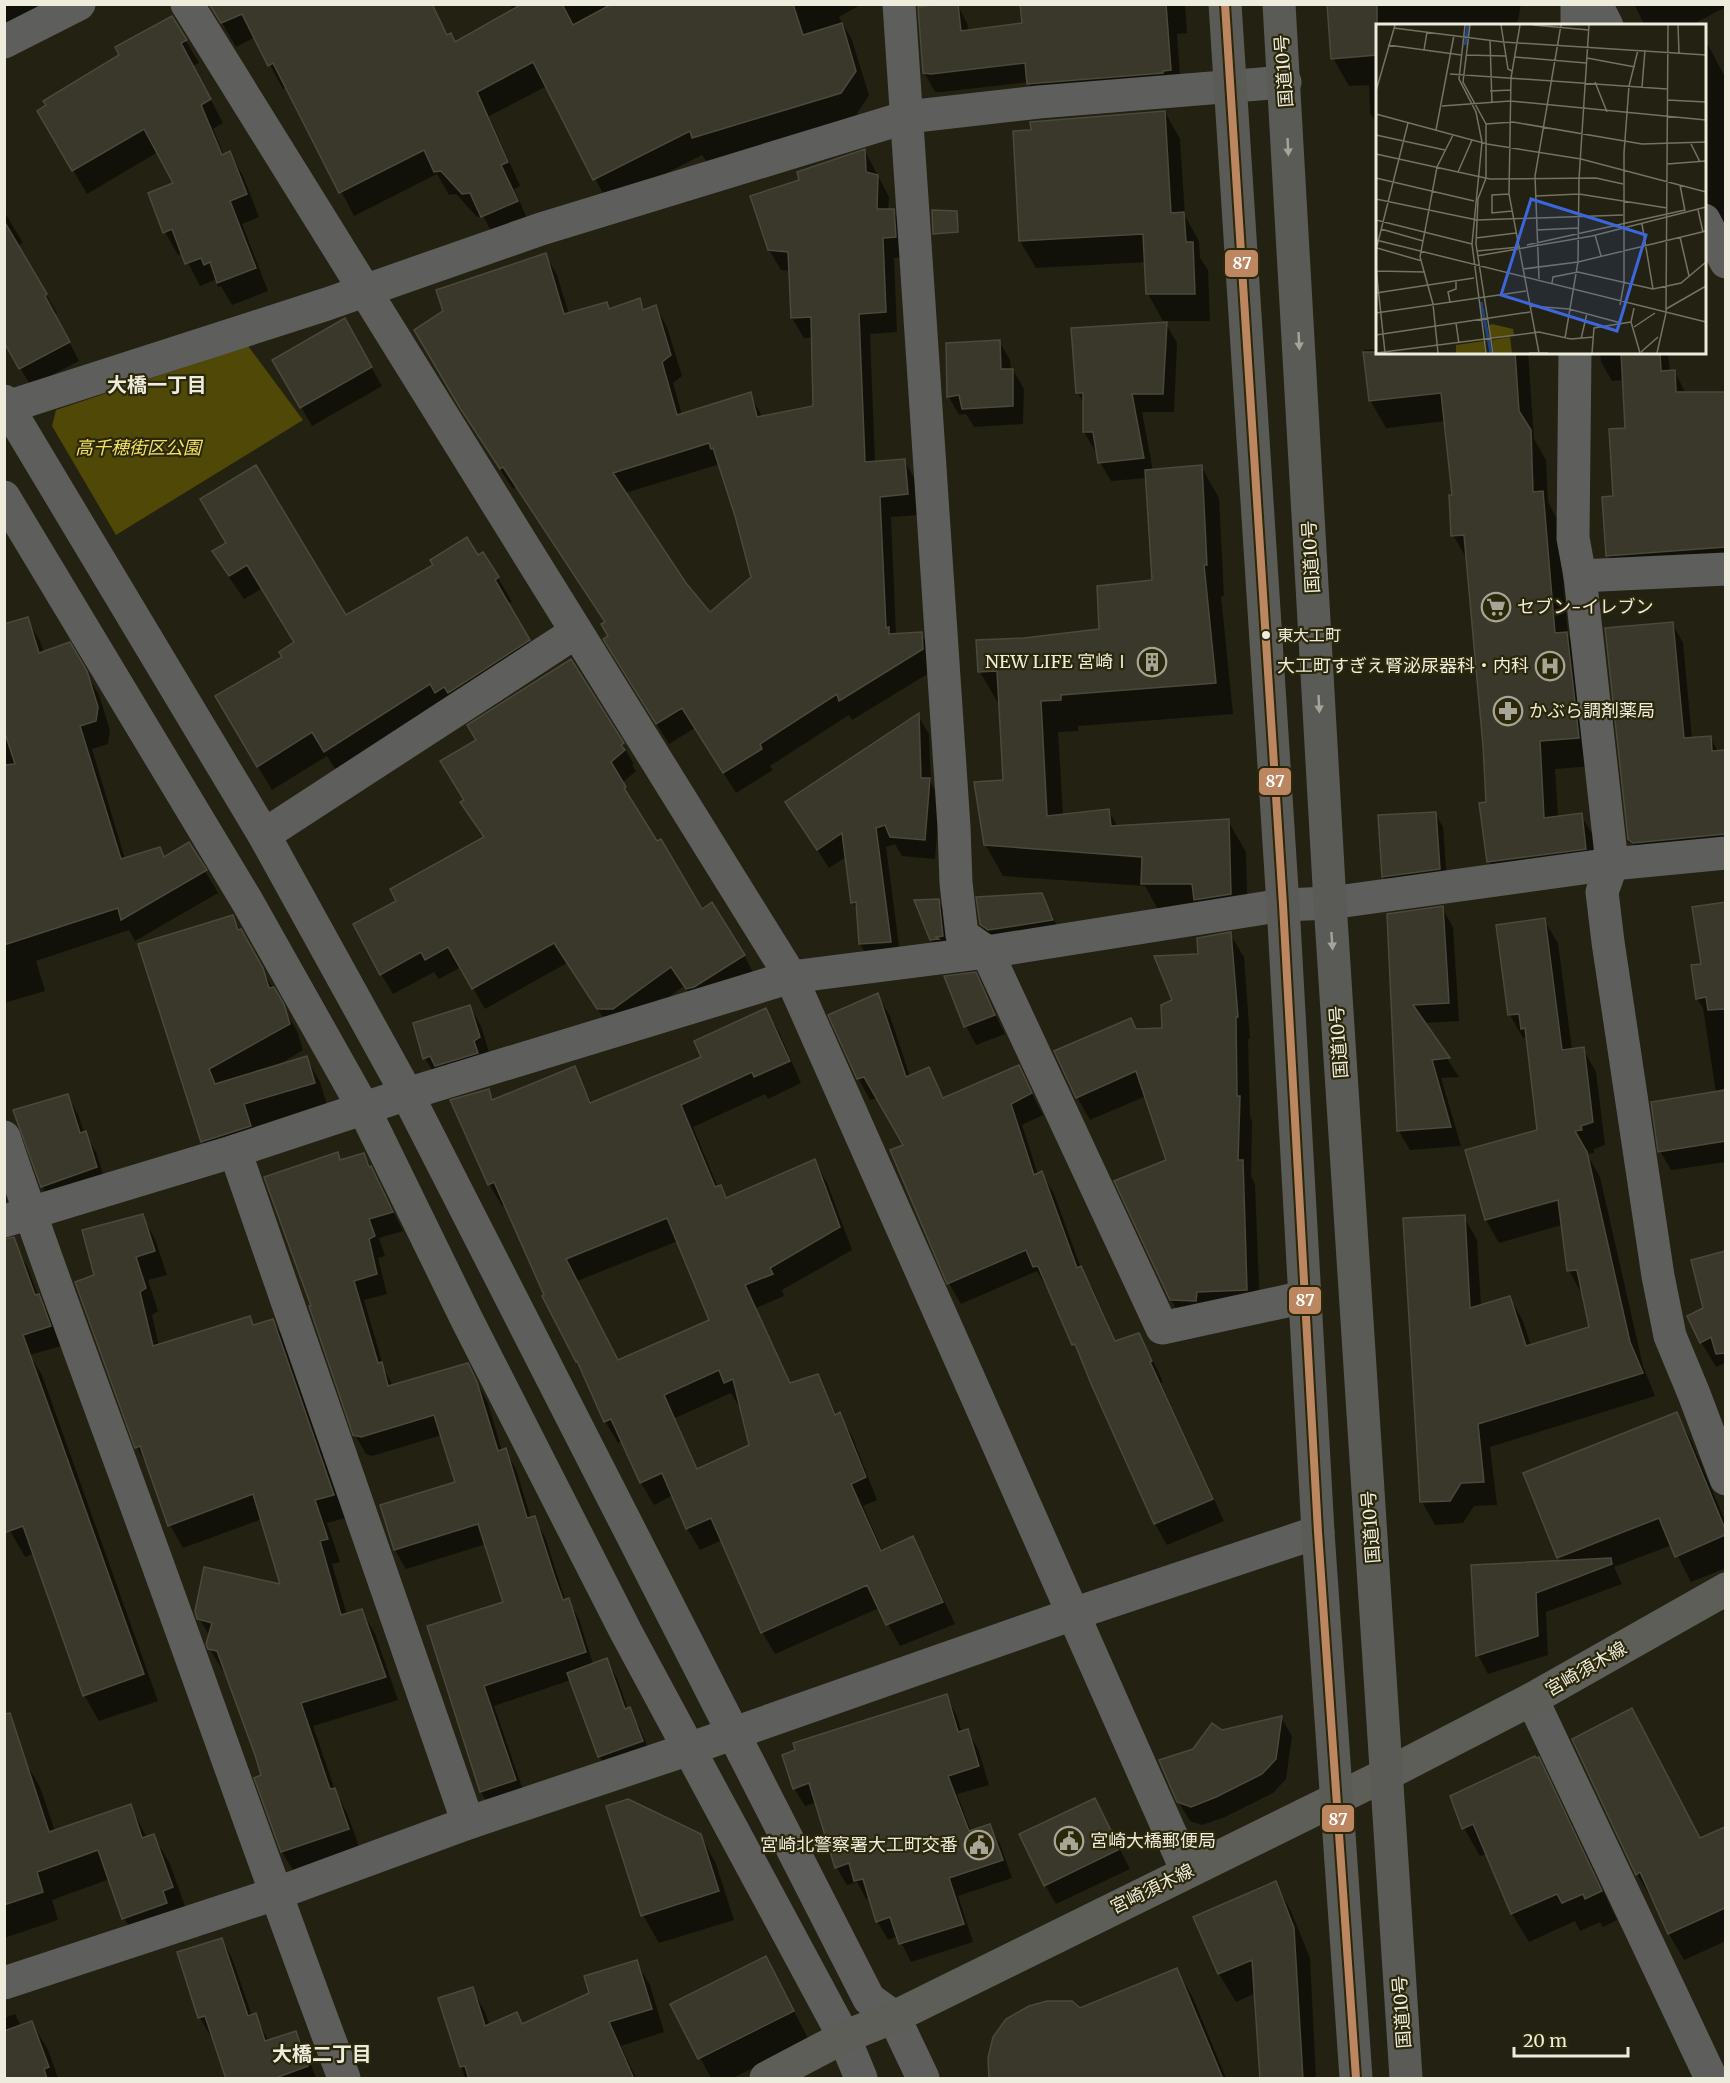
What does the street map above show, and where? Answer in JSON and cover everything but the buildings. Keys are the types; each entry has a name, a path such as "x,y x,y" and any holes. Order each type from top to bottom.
{"highway":[{"path":"1225,4 1284,905 1317,1532 1338,1798 1356,2079"},
{"name":"国道10号","path":"1280,4 1330,903 1406,2079"}],"main road":[{"name":"宮崎須木線","path":"766,2079 844,2037 894,2017 1387,1774 1532,1699 1725,1589"}],"street":[{"path":"4,42 79,4"},
{"path":"187,4 363,291 791,977 1187,1871"},
{"path":"899,4 956,883 963,935 987,952 1162,1328 1305,1297"},
{"path":"1577,4 1577,24"},
{"path":"1596,4 1606,24"},
{"path":"923,2079 894,2017 868,1999 407,1094 264,835 6,405 327,304 563,223 907,117 1039,102 1285,82"},
{"path":"1706,224 1725,262"},
{"path":"1575,354 1573,538 1580,576 1612,864 1602,892 1660,1286 1670,1336 1725,1479"},
{"path":"4,497 248,901 364,1109 467,1320 626,1632 844,2037 861,2079"},
{"path":"63,594 105,567"},
{"path":"1580,576 1725,569"},
{"path":"264,835 576,632"},
{"path":"155,748 198,722"},
{"path":"17,1218 407,1094 791,977 987,952 1284,905 1330,903 1612,864 1725,853"},
{"path":"248,901 290,881"},
{"path":"4,1137 17,1218 148,1537 275,1894 344,2079"},
{"path":"235,1150 468,1824"},
{"path":"4,1983 275,1894 468,1824 1073,1614 1317,1532"},
{"path":"1532,1699 1711,2079"}],"green space":[{"name":"高千穂街区公園","path":"248,346 303,420 116,535 52,426 56,410"}],"transit line":[{"name":"87","path":"1225,4 1283,905 1318,1532 1356,2078"}],"place":[{"name":"セブン-イレブン","path":"1496,607"},
{"name":"東大工町","path":"1266,635"},
{"name":"NEW LIFE 宮崎Ⅰ","path":"1152,662"},
{"name":"大工町すぎえ腎泌尿器科・内科","path":"1550,666"},
{"name":"かぶら調剤薬局","path":"1508,711"},
{"name":"宮崎大橋郵便局","path":"1069,1841"},
{"name":"宮崎北警察署大工町交番","path":"979,1845"}],"district":[{"name":"大橋一丁目","path":"157,385"},
{"name":"大橋二丁目","path":"322,2054"}]}
